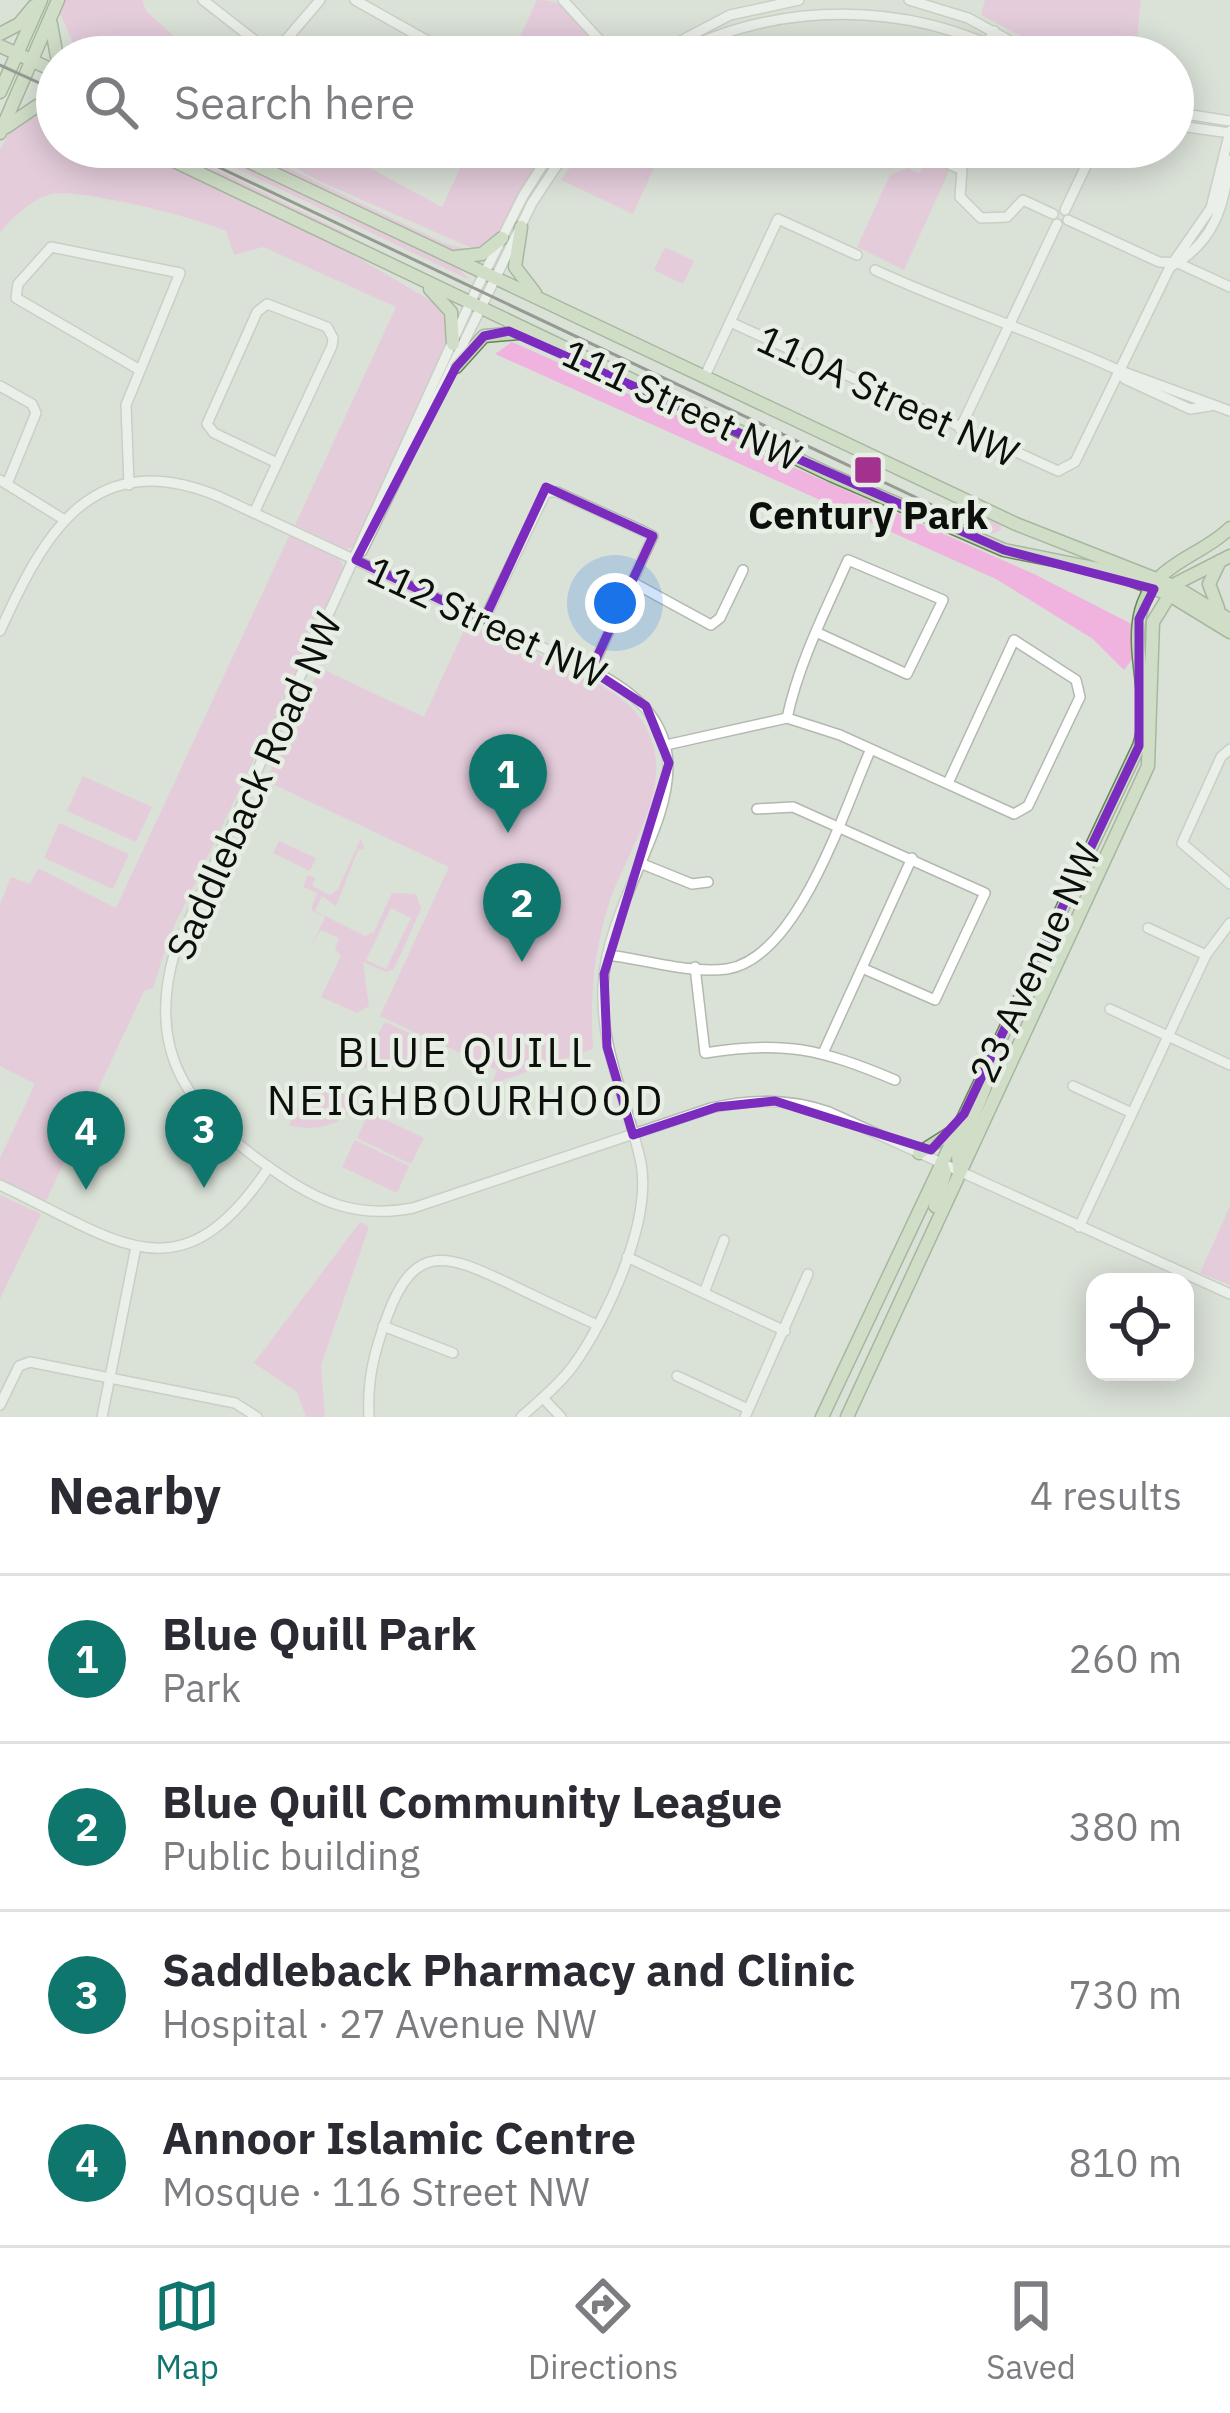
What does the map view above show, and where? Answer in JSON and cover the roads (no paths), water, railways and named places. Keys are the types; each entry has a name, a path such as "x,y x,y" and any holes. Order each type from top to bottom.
{"main road":[{"path":"0,34 19,24 39,0"},
{"path":"36,97 2,85 39,0"},
{"path":"43,36 58,0"},
{"path":"51,18 54,36"},
{"path":"0,46 36,62"},
{"path":"0,133 36,51"},
{"path":"0,133 36,107"},
{"name":"111 Street NW","path":"189,168 531,334 1004,550 1156,584"},
{"name":"111 Street NW","path":"262,168 1016,524 1226,617"},
{"path":"521,227 517,272 550,305"},
{"path":"447,257 473,257 502,238"},
{"path":"421,280 448,307 453,344"},
{"path":"457,367 484,336 531,334"},
{"path":"1156,584 1230,528"},
{"path":"1171,590 1225,558"},
{"path":"1225,558 1209,584 1226,617"},
{"name":"23 Avenue NW","path":"822,1417 1139,746 1145,716 1138,619 1156,584"},
{"name":"111 Street NW","path":"1171,590 1230,632"},
{"name":"23 Avenue NW","path":"847,1417 1148,766 1153,729 1149,645 1153,622 1171,590"},
{"path":"959,1171 956,1158 997,1046"},
{"path":"920,1153 940,1144 964,1114"},
{"path":"903,1297 908,1268 942,1188 941,1163"}],"street":[{"path":"203,0 249,36"},
{"path":"290,36 320,0"},
{"path":"355,0 419,36"},
{"path":"563,0 596,36"},
{"path":"688,36 717,20 799,0"},
{"path":"909,0 1003,36"},
{"path":"712,36 782,5 899,11 976,36"},
{"path":"991,36 994,31"},
{"path":"1194,115 1230,121"},
{"path":"1118,370 1173,264 1211,208 1230,133 1194,128"},
{"path":"1173,264 1196,250 1217,221 1230,160"},
{"path":"491,277 502,238 542,168"},
{"path":"477,307 556,168"},
{"path":"957,168 962,170 960,196 981,218 1007,218 1024,200 1159,262 1230,286"},
{"path":"960,430 1085,168"},
{"path":"704,378 778,219 856,256"},
{"path":"0,631 39,548 63,519 96,496 129,485 123,424 180,273 54,246 14,295 140,370"},
{"path":"875,270 942,301 1012,321 1118,370 1230,411"},
{"path":"254,513 332,346 332,333 264,304 207,427 277,463"},
{"name":"Saddleback Road NW","path":"477,307 453,344 180,939 166,990 171,1054 192,1100 218,1130 331,1205 400,1210 717,1107 775,1101 829,1112 1230,1294"},
{"name":"Saddleback Road NW","path":"356,560 372,538 457,367 477,307"},
{"name":"110A Street NW","path":"730,322 1047,470 1072,466 1118,370"},
{"path":"0,386 35,410 3,482 63,519"},
{"name":"112 Street NW","path":"129,485 188,486 591,670 640,699 666,745"},
{"path":"484,620 546,492 557,492 653,536 591,670"},
{"path":"787,718 796,675 848,560 943,600 907,674 816,632"},
{"path":"632,582 711,625 720,618 743,570"},
{"path":"521,1417 572,1367 626,1257 644,1196 633,1135 605,1036 607,955 666,799 666,745 787,718 1022,813 1081,689 1076,680 1014,640 948,783"},
{"path":"1228,750 1183,846 1230,884"},
{"path":"607,955 695,967 745,965 771,949 791,924 870,752"},
{"path":"757,809 794,807 985,893 934,1000 862,968"},
{"path":"824,1051 912,858"},
{"path":"640,863 692,884 708,882"},
{"path":"1079,1227 1206,955 1230,922"},
{"path":"1148,928 1206,955"},
{"path":"695,967 705,1053 766,1043 824,1051 895,1080"},
{"path":"1110,1009 1230,1065"},
{"path":"1073,1086 1132,1114"},
{"path":"0,1185 136,1247 175,1248 213,1234 235,1216 269,1167"},
{"path":"704,1293 724,1240"},
{"path":"102,1417 136,1247"},
{"path":"626,1257 785,1330"},
{"path":"370,1417 369,1370 400,1285 417,1267 441,1258 459,1261 595,1324"},
{"path":"676,1376 746,1413 808,1274"},
{"path":"383,1326 453,1353"},
{"path":"0,1405 21,1363 235,1403 257,1417"},
{"path":"543,1398 561,1417"}],"tram line":[{"path":"0,65 36,81"},
{"path":"220,168 932,505"}],"place":[{"name":"Century Park","path":"868,470"},
{"name":"Blue Quill Park","path":"508,833"},
{"name":"Blue Quill Community League","path":"522,962"},
{"name":"Saddleback Pharmacy and Clinic","path":"204,1188"},
{"name":"Annoor Islamic Centre","path":"86,1190"}],"district":[{"name":"BLUE QUILL NEIGHBOURHOOD","path":"466,1076"}]}
